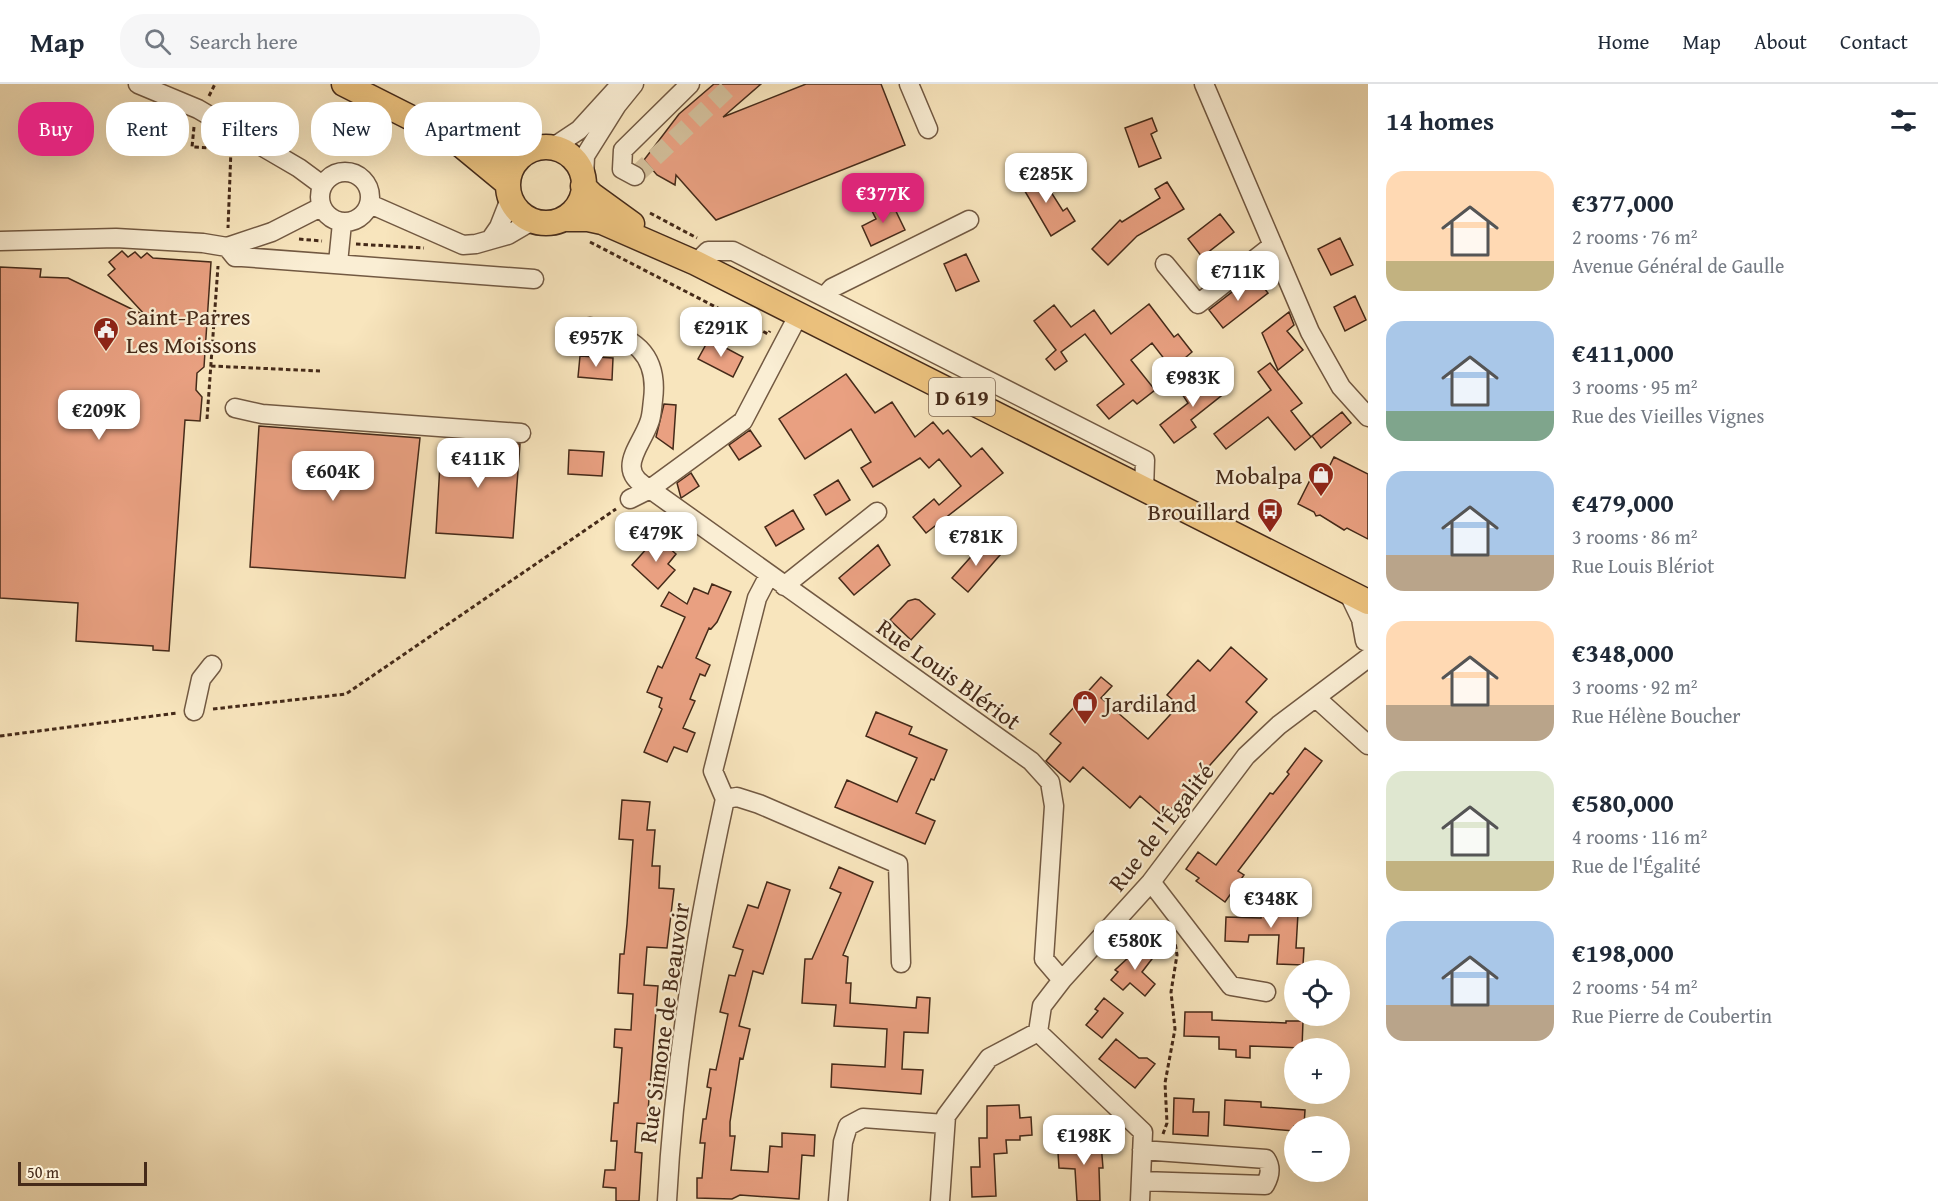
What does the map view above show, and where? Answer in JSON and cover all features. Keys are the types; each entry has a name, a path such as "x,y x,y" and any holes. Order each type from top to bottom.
{"main road":[{"path":"344,84 404,114"},
{"path":"472,156 509,191 519,212 532,221 548,224 563,219 575,209 583,195 583,183 578,165 567,153 552,148 542,148"},
{"path":"509,191 511,168 521,156"},
{"name":"D 619","path":"583,183 626,221 696,263"},
{"name":"D 619","path":"563,219 588,219 602,222 696,263 1358,596"}],"street":[{"path":"138,84 198,110 299,168 322,186"},
{"path":"552,148 579,130 621,84"},
{"path":"583,183 585,156 617,105 634,84"},
{"path":"635,176 622,169 623,150 690,84"},
{"path":"909,84 928,129"},
{"path":"1204,84 1310,333 1341,387 1368,417"},
{"path":"338,172 353,173 367,183 370,204 359,219 342,223 333,220 321,207 322,186 330,176 338,172"},
{"path":"490,240 499,227 509,191"},
{"path":"370,204 463,245 476,244 508,235 532,221"},
{"path":"0,241 116,238 225,247 272,232 321,207"},
{"path":"824,297 832,288 969,220"},
{"path":"338,263 342,223"},
{"path":"1165,264 1198,304 1273,244"},
{"path":"225,247 235,257 534,279"},
{"path":"696,263 708,251 733,251 824,297 1145,460 1144,490"},
{"path":"630,499 650,489 743,421 799,314"},
{"name":"Rue Louis Blériot","path":"590,327 612,332 641,349 652,367 655,384 649,422 632,459 632,472 639,483 1031,761 1050,782 1054,806 1044,959 1062,980"},
{"path":"235,408 262,414 521,433"},
{"path":"784,586 877,512"},
{"path":"769,575 757,598 713,771 724,799 737,797 759,804 898,864 901,963"},
{"name":"Rue de l'Égalité","path":"1038,1032 1042,1006 1062,980 1151,882 1246,756 1280,725 1345,673 1367,645 1358,596"},
{"path":"194,711 201,679 212,665"},
{"path":"1316,698 1368,745"},
{"name":"Rue Simone de Beauvoir","path":"667,1201 684,1022 724,799"},
{"path":"1151,882 1231,986 1266,992"},
{"path":"940,1201 946,1116 989,1058 1038,1032 1143,1132 1150,1151 1141,1181 1140,1201"},
{"path":"838,1201 843,1142 848,1126 863,1118 945,1124"},
{"path":"1141,1181 1265,1185 1270,1177 1270,1165 1266,1159 1150,1151"}],"path":[{"path":"207,419 219,259 227,238 231,149 192,147 194,120 202,101 206,103 215,84"},
{"path":"211,366 320,371"},
{"path":"0,736 346,694 630,499"},
{"path":"1150,1151 1167,1123 1165,1083 1175,1029 1171,992 1177,956 1175,939"}],"building":[{"path":"714,84 761,84 723,117 806,84 881,84 905,145 716,220 676,175 675,185 657,175 644,160 679,114"},
{"path":"1152,118 1157,131 1151,134 1161,158 1139,167 1125,128"},
{"path":"1037,170 1063,211 1067,208 1075,221 1051,236 1019,181"},
{"path":"1167,182 1184,209 1137,236 1108,265 1092,249 1120,220 1122,222 1160,198 1155,189"},
{"path":"890,199 905,230 871,246 862,226 876,219 871,209"},
{"path":"1220,214 1234,232 1202,257 1188,239"},
{"path":"1340,238 1353,265 1331,275 1318,249"},
{"path":"122,251 128,257 135,252 141,258 147,253 153,258 211,262 204,367 197,373 196,390 202,397 200,421 185,420 169,651 153,650 153,646 76,641 78,603 0,598 0,267 41,269 40,277 68,278 146,316 108,275 115,269 109,262"},
{"path":"966,254 979,281 956,291 944,264"},
{"path":"1254,275 1268,293 1223,328 1209,310"},
{"path":"1355,296 1366,320 1345,331 1334,307"},
{"path":"1149,304 1174,337 1178,334 1192,352 1172,369 1152,343 1131,360 1155,390 1137,404 1133,400 1109,419 1097,405 1124,384 1085,334 1061,352 1067,361 1055,370 1046,359 1056,350 1034,321 1054,305 1071,327 1094,310 1111,334"},
{"path":"1289,312 1294,325 1287,331 1303,350 1278,370 1262,333"},
{"path":"709,339 743,357 733,377 698,359"},
{"path":"580,356 613,358 612,380 578,377"},
{"path":"1270,363 1302,403 1291,411 1311,437 1295,450 1268,417 1226,449 1214,434 1271,390 1258,372"},
{"path":"846,374 875,413 892,402 915,437 933,422 943,434 948,430 971,457 982,448 1003,473 926,533 913,517 934,499 939,505 961,486 939,459 929,468 920,458 873,487 861,468 871,462 851,429 805,459 779,419"},
{"path":"1207,375 1212,381 1216,379 1226,392 1191,420 1196,427 1174,443 1160,425 1188,403 1182,394"},
{"path":"664,404 676,405 673,449 656,437"},
{"path":"1342,412 1351,423 1321,448 1312,436"},
{"path":"259,426 420,438 405,578 250,567"},
{"path":"750,430 761,446 739,460 729,445"},
{"path":"450,440 520,444 513,538 436,533 441,447"},
{"path":"569,450 604,452 602,476 568,474"},
{"path":"1334,457 1368,474 1368,539 1347,528 1344,530 1320,515 1316,516 1314,512 1298,504 1311,478 1321,483"},
{"path":"691,473 699,486 681,498 677,483"},
{"path":"838,480 850,500 826,515 814,495"},
{"path":"793,510 804,529 776,546 765,527"},
{"path":"657,537 676,554 668,564 675,570 658,589 632,565"},
{"path":"985,541 1000,555 968,592 952,578"},
{"path":"878,545 890,565 854,595 839,578"},
{"path":"712,584 731,592 717,622 711,629 709,628 696,658 710,665 705,676 700,674 690,699 695,701 683,728 695,733 687,752 674,747 667,762 644,752 662,709 659,707 662,698 647,692 658,666 662,668 685,617 661,606 669,592 687,604 694,588 708,594"},
{"path":"915,599 935,614 911,640 890,620 908,601"},
{"path":"1231,647 1267,679 1246,702 1257,712 1164,817 1140,796 1130,808 1083,767 1070,782 1046,761 1061,743 1050,734 1101,677 1112,686 1101,698 1148,739 1179,705 1167,695 1198,660 1210,671"},
{"path":"876,712 912,727 909,734 947,750 916,813 935,821 925,844 835,807 847,780 897,802 917,758 866,736"},
{"path":"1305,748 1322,761 1238,871 1244,875 1225,902 1196,881 1199,878 1186,869 1198,852 1216,865 1270,793 1273,794 1289,774 1287,772"},
{"path":"622,800 650,802 647,830 655,830 652,866 660,866 659,888 674,889 667,948 647,947 644,985 658,986 647,1124 637,1123 635,1152 642,1153 639,1201 616,1201 616,1188 603,1187 605,1170 615,1170 617,1141 611,1141 614,1103 618,1103 622,1048 614,1047 615,1029 631,1030 633,994 618,993 620,954 624,954 627,924 633,840 619,839"},
{"path":"839,867 873,882 843,955 848,957 846,983 851,983 850,1003 916,1008 917,997 930,998 928,1033 904,1032 902,1069 923,1070 921,1094 831,1087 832,1064 885,1067 887,1029 834,1026 836,1005 802,1003 805,959 812,959 841,893 830,888"},
{"path":"767,882 790,890 763,974 753,971 739,1026 750,1029 743,1059 740,1058 730,1122 730,1136 735,1136 731,1170 768,1172 770,1146 782,1147 782,1133 815,1135 814,1156 802,1155 799,1199 740,1195 732,1199 697,1198 697,1178 702,1178 705,1143 700,1143 711,1088 707,1087 710,1069 716,1070 728,1014 720,1012 729,975 735,976 743,950 733,947 748,905 758,908"},
{"path":"1299,896 1296,948 1304,948 1303,960 1284,960 1284,964 1277,964 1279,935 1249,935 1248,942 1225,941 1226,917 1261,918 1262,903 1284,903"},
{"path":"1143,944 1155,955 1142,972 1155,984 1145,996 1130,983 1123,990 1111,980 1118,972 1115,970"},
{"path":"1104,998 1123,1013 1102,1038 1086,1025 1098,1011 1095,1009"},
{"path":"1185,1012 1212,1012 1212,1020 1284,1023 1284,1026 1303,1026 1302,1038 1284,1038 1284,1047 1250,1046 1250,1058 1236,1057 1236,1050 1219,1049 1219,1037 1184,1036"},
{"path":"1116,1039 1139,1058 1147,1058 1155,1064 1135,1088 1099,1059"},
{"path":"1174,1098 1194,1099 1193,1112 1209,1112 1208,1136 1173,1134"},
{"path":"1225,1100 1261,1102 1261,1107 1305,1110 1305,1116 1284,1116 1284,1130 1224,1125"},
{"path":"1019,1105 1020,1118 1031,1117 1032,1135 1020,1136 1020,1140 1006,1140 1007,1153 994,1154 996,1196 972,1197 971,1167 980,1167 979,1138 987,1138 987,1106"},
{"path":"1084,1134 1084,1144 1101,1143 1103,1168 1099,1168 1100,1201 1077,1201 1075,1169 1059,1168 1058,1153 1068,1152 1067,1135"}],"tunnel":[{"path":"635,176 733,84"}],"place":[{"name":"Saint-Parres Les Moissons","path":"106,353"},
{"name":"Mobalpa","path":"1321,498"},
{"name":"Brouillard","path":"1270,534"},
{"name":"Jardiland","path":"1085,726"}]}
